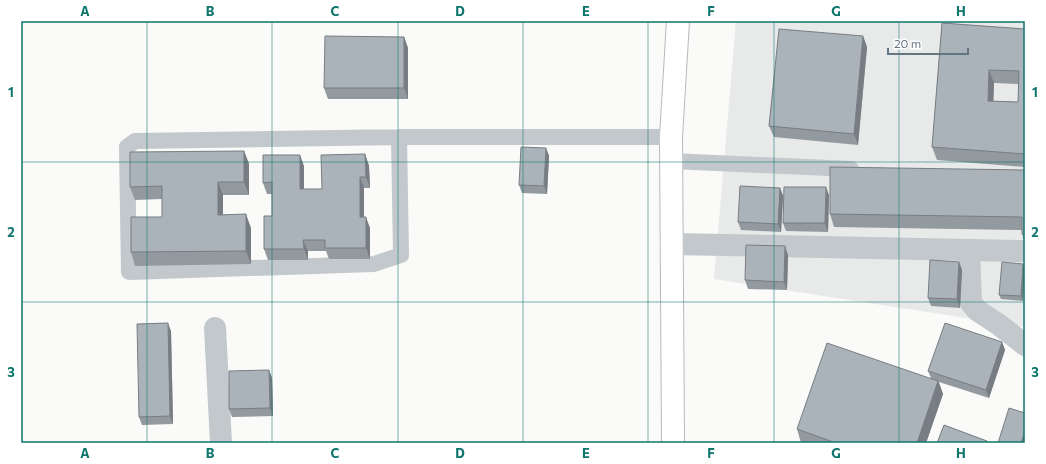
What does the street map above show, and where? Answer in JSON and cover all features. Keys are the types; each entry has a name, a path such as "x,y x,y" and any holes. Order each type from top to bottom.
{"street":[{"path":"672,443 670,137 678,21"},
{"path":"671,244 1020,250"},
{"path":"968,250 971,303 978,311 998,324 1025,346"},
{"path":"215,328 221,443"}],"lane":[{"path":"399,137 401,254 374,264 129,272 127,147 135,141 399,137 670,137"},
{"path":"670,161 865,169"}],"shaded area":[{"path":"736,21 1025,21 1025,327 714,279"}],"building":[{"path":"942,23 1025,29 1025,154 932,147","holes":["989,70 1019,71 1018,102 988,101"]},
{"path":"779,29 863,36 854,134 769,126"},
{"path":"325,36 404,37 404,88 324,88"},
{"path":"521,147 546,148 544,186 519,185"},
{"path":"244,151 244,182 218,182 218,215 246,214 246,251 131,252 131,217 162,217 162,186 130,187 130,152"},
{"path":"365,154 366,177 360,177 360,217 366,217 366,248 325,248 325,240 303,240 304,249 264,249 264,216 272,216 272,182 263,183 263,155 300,155 300,189 322,189 321,155"},
{"path":"830,167 1025,170 1025,234 1022,234 1022,217 830,214"},
{"path":"740,186 780,188 778,224 738,222"},
{"path":"784,187 826,187 825,223 783,223"},
{"path":"746,245 785,246 784,282 745,280"},
{"path":"930,260 959,262 957,299 928,298"},
{"path":"1002,262 1023,264 1021,296 999,295"},
{"path":"168,323 170,416 139,417 137,324"},
{"path":"945,323 1002,342 986,390 928,371"},
{"path":"827,343 938,381 917,443 836,443 797,429"},
{"path":"269,370 270,408 229,409 229,371"},
{"path":"1009,408 1025,413 1025,431 1021,443 998,443"},
{"path":"944,425 987,441 986,443 937,443"}]}
